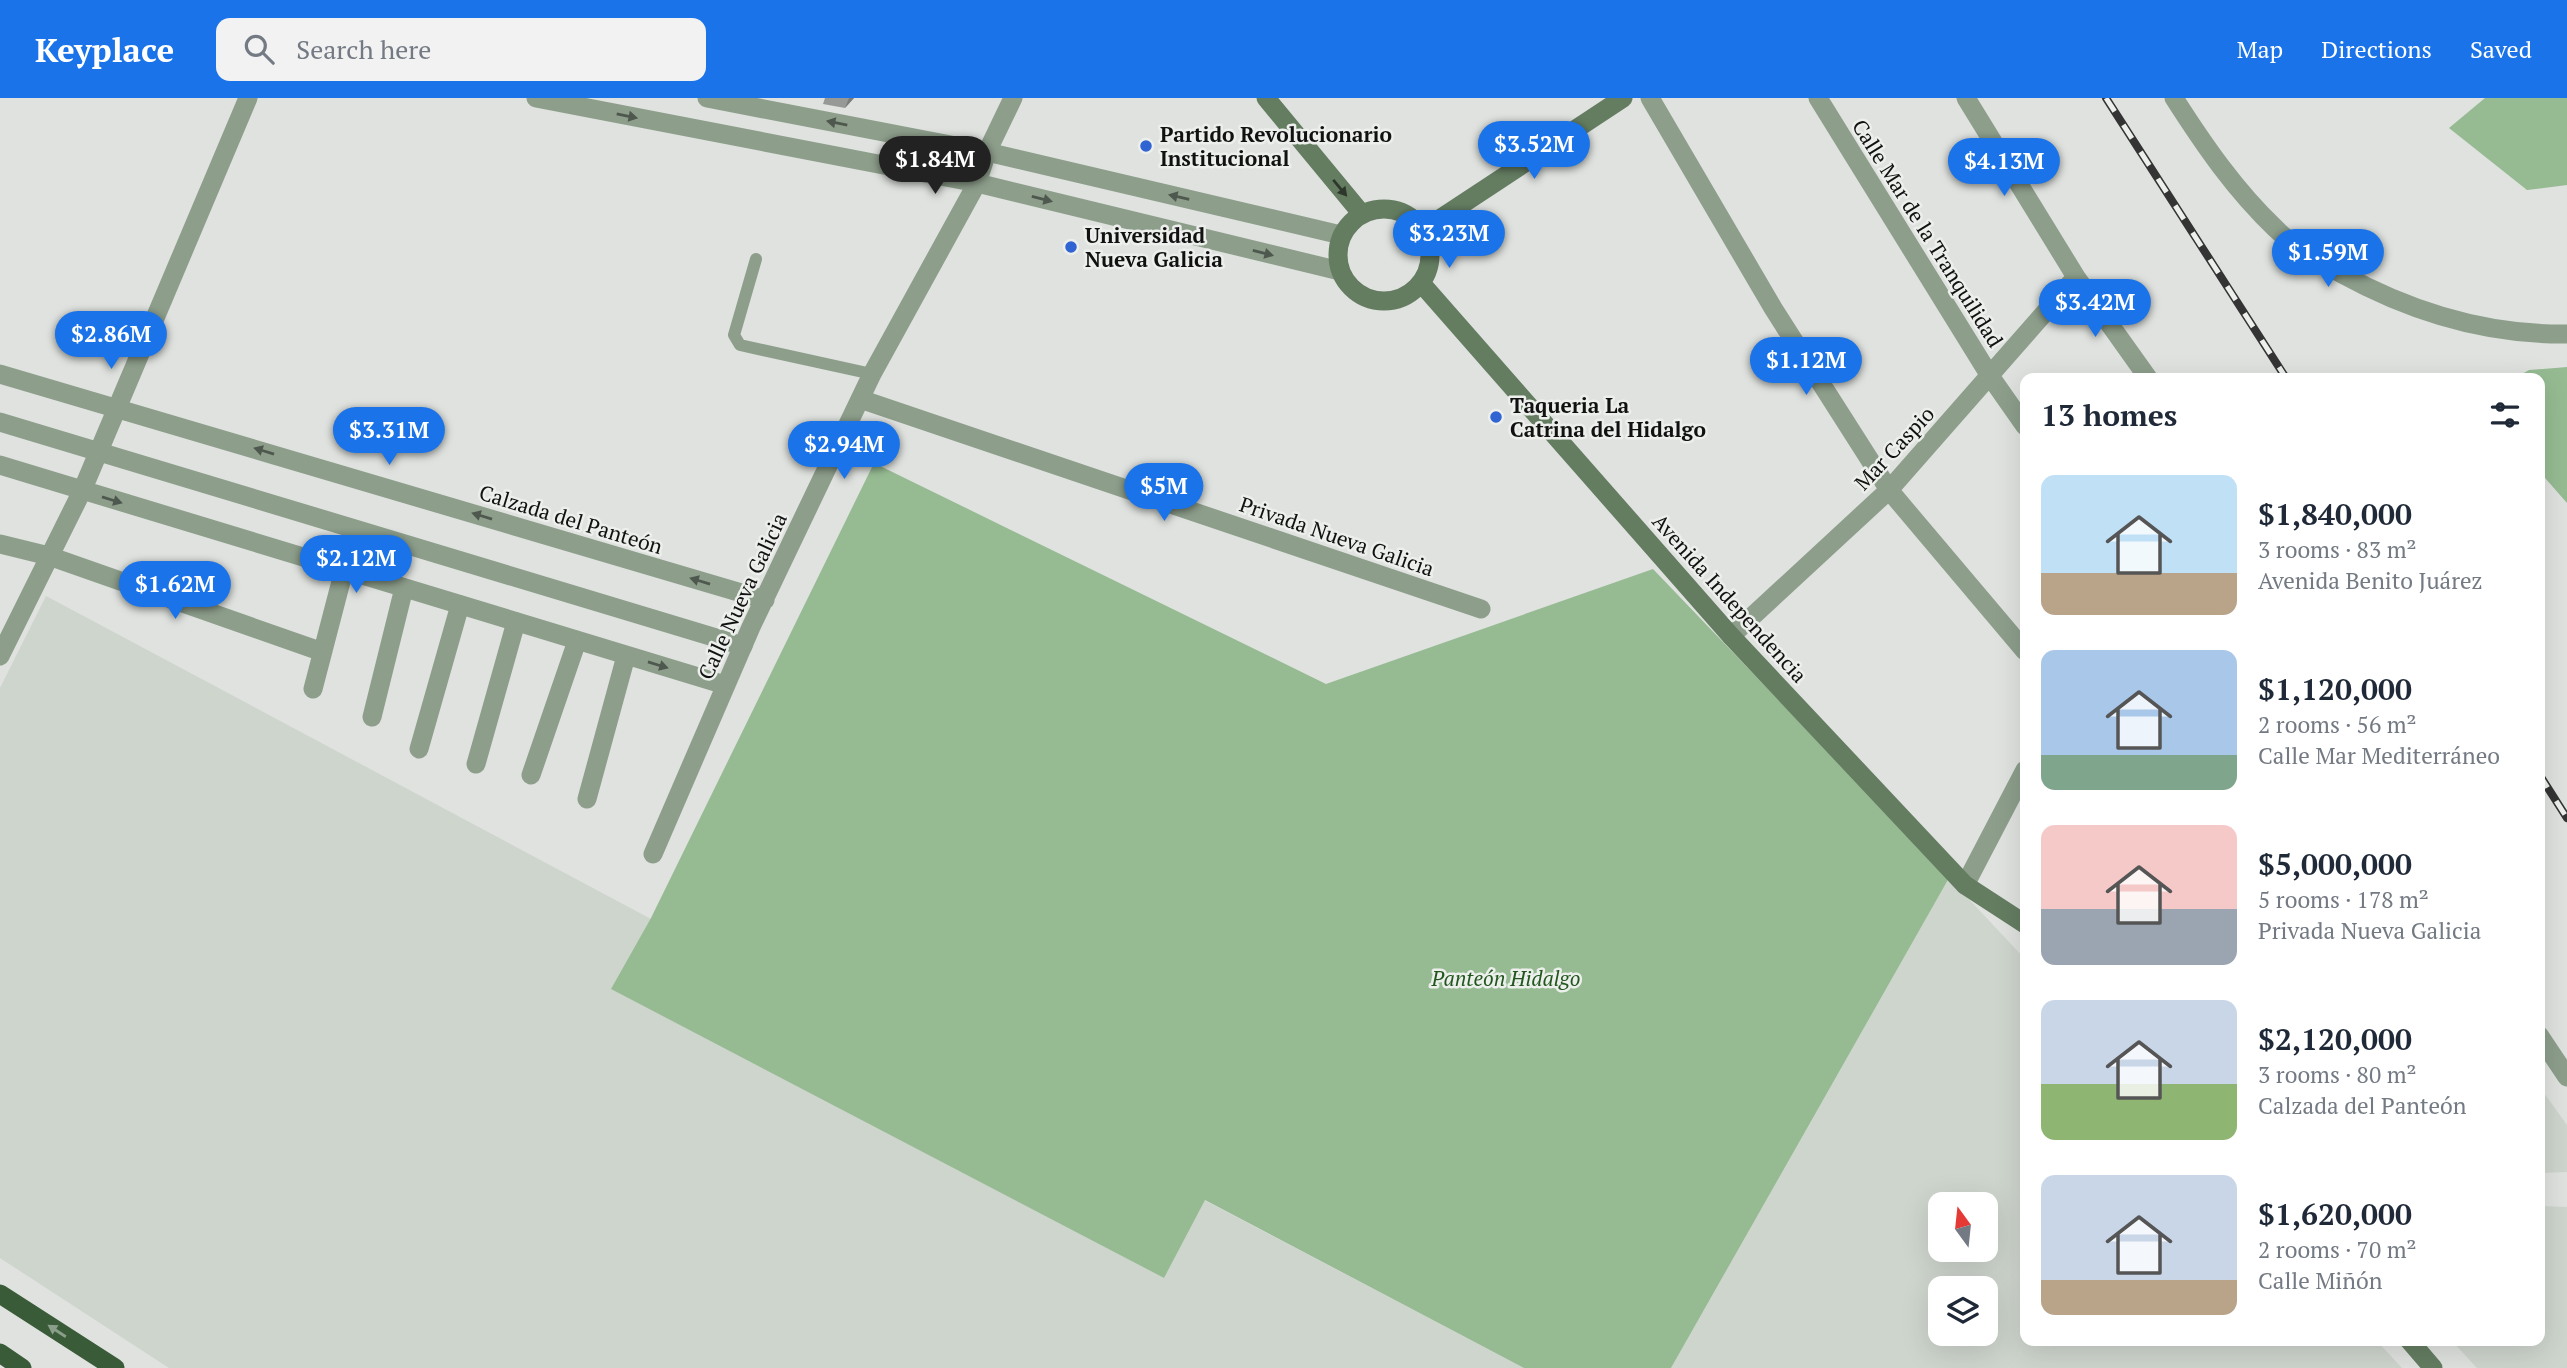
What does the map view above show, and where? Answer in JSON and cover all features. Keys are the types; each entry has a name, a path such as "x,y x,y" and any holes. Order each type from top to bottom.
{"highway":[{"path":"0,1294 115,1368"},
{"path":"0,1353 22,1368"}],"main road":[{"path":"1266,98 1361,214"},
{"path":"1423,230 1623,98"},
{"path":"1374,209 1402,212 1423,230 1431,257 1421,283 1404,296 1384,302 1357,293 1339,271 1337,257 1341,235 1361,214 1374,209"},
{"name":"Avenida Independencia","path":"1421,283 1731,636 1965,885 2020,920"},
{"path":"2414,1346 2433,1368"}],"street":[{"path":"0,656 82,491 248,98"},
{"path":"536,98 977,183 1339,271"},
{"path":"707,98 986,152 1341,235"},
{"name":"Calle Nueva Galicia","path":"653,854 725,685 860,399 977,183 986,152 1013,98"},
{"path":"1650,98 1773,308 1889,490 2020,645"},
{"name":"Calle Mar de la Tranquilidad","path":"1818,98 1990,376 2020,419"},
{"path":"1966,98 2076,278 2144,373"},
{"path":"2174,98 2225,173 2276,230 2305,253 2374,291 2445,319 2512,333 2567,334"},
{"name":"Mar Caspio","path":"1731,636 1889,490 2076,278"},
{"name":"Calzada del Panteón","path":"0,374 765,600"},
{"name":"Privada Nueva Galicia","path":"860,399 1481,609"},
{"path":"0,422 743,646"},
{"path":"0,465 725,685"},
{"path":"0,544 49,556 314,649"},
{"path":"313,689 344,570"},
{"path":"372,717 404,588"},
{"path":"419,749 460,605"},
{"path":"476,764 516,622"},
{"path":"531,775 576,641"},
{"path":"587,799 626,656"},
{"path":"1965,885 2020,780"},
{"path":"2545,1044 2567,1077"}],"lane":[{"path":"756,259 734,335 735,341 740,345 872,374"}],"shaded area":[{"path":"46,596 651,919 612,989 1164,1278 1204,1200 1524,1368 169,1368 0,1258 0,688"},
{"path":"1949,878 2020,954 2020,1346 2382,1346 2402,1368 1671,1368"},
{"path":"2545,1094 2567,1125 2567,1172 2545,1173"},
{"path":"2545,1206 2567,1207 2567,1368 2477,1368 2457,1346 2545,1346"}],"green space":[{"path":"2485,98 2567,98 2567,185 2527,190 2449,128"},
{"path":"2567,367 2567,503 2545,478 2545,373 2524,373 2529,370"},
{"name":"Panteón Hidalgo","path":"874,463 1326,684 1653,569 1949,878 1671,1368 1524,1368 1205,1200 1164,1278 611,989 651,918"}],"railway":[{"path":"2106,98 2283,373"},
{"path":"2545,783 2567,818"}],"place":[{"name":"Partido Revolucionario Institucional","path":"1146,146"},
{"name":"Universidad Nueva Galicia","path":"1071,247"},
{"name":"Taqueria La Catrina del Hidalgo","path":"1496,417"}]}
